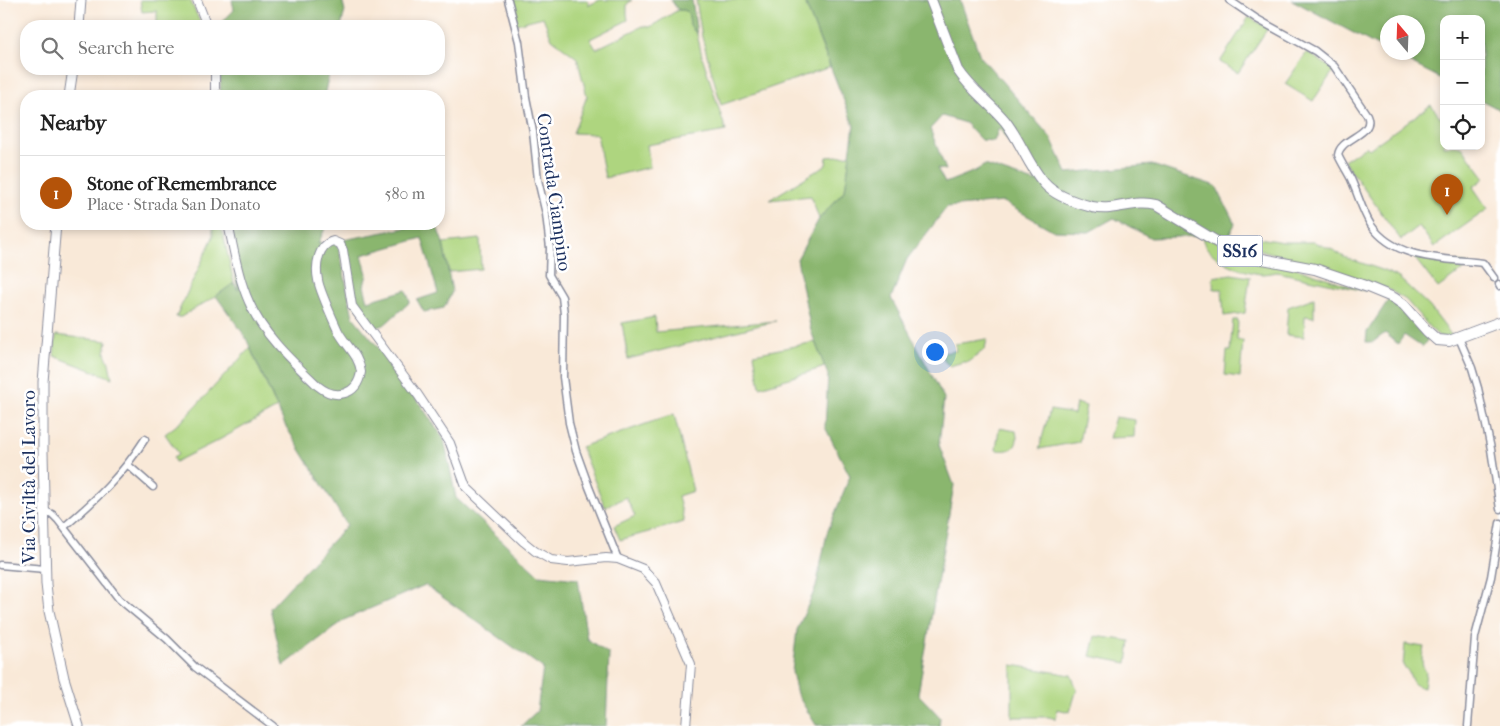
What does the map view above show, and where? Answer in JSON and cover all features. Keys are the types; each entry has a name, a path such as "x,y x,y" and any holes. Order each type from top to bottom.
{"main road":[{"path":"79,20 81,0"},
{"name":"SS16","path":"931,0 958,70 1004,121 1045,185 1056,192 1090,206 1107,209 1146,202 1156,205 1222,245 1252,257 1315,269 1382,292 1404,305 1427,331 1438,340 1449,341 1500,322"},
{"path":"70,90 72,75"},
{"name":"Via Civiltà del Lavoro","path":"56,230 43,382 45,569 49,611 66,684 79,726"}],"street":[{"path":"197,0 205,20"},
{"name":"Contrada Ciampino","path":"508,0 519,42 526,96 534,132 538,180 546,214 550,248 549,275 562,298 564,314 563,377 569,423 576,451 618,559"},
{"path":"1229,0 1257,19 1315,50 1334,66 1367,115 1369,123 1366,129 1344,144 1340,148 1338,155 1366,214 1377,232 1403,251 1483,263 1494,278"},
{"path":"214,90 215,75"},
{"path":"229,230 242,283 249,303 274,340 324,392 332,394 344,393 354,387 361,376 356,354 339,332 318,281 319,256 327,242 333,241 340,244 343,250 352,306 418,395 450,443 466,488 524,542 550,560 568,562 618,559 643,568 656,583 691,664 686,726"},
{"path":"1459,338 1478,388 1491,449 1500,509"},
{"path":"64,527 98,499 128,465 145,439"},
{"path":"128,465 153,487"},
{"path":"44,510 52,514 64,527 119,599 167,638 196,667 273,726"},
{"path":"1468,726 1475,637 1491,577 1500,523"},
{"path":"0,565 45,569"}],"green space":[{"path":"140,0 190,0 199,20 157,20 157,11 142,12"},
{"path":"232,0 342,0 345,11 343,20 224,20 234,10"},
{"path":"512,0 587,0 589,5 600,0 632,0 627,4 628,20 590,39 596,49 643,26 650,27 678,10 688,12 693,30 697,34 702,56 726,131 647,145 650,167 605,178 597,134 573,133 587,96 577,58 552,39 543,17 516,24"},
{"path":"671,0 692,0 697,34 690,25 688,12 678,10"},
{"path":"696,0 804,0 830,67 721,105 702,37"},
{"path":"804,0 960,0 980,56 1051,138 1067,173 1152,165 1216,186 1235,224 1229,235 1151,238 1114,218 1089,232 1054,231 1003,202 947,207 907,259 891,298 944,398 939,445 954,485 918,694 940,717 939,726 816,725 797,694 792,672 797,630 816,587 827,533 850,476 825,427 828,375 811,331 797,259 819,219 845,190 854,126","holes":["942,116 965,123 981,140 994,141 999,128 1037,183 985,165 945,183 937,168 946,170 930,129"]},
{"path":"1292,0 1500,0 1500,110 1485,102 1485,15 1440,15 1440,78 1405,60 1425,60 1425,15 1380,15 1380,47"},
{"path":"1249,17 1268,28 1238,73 1220,62"},
{"path":"1307,52 1334,70 1313,101 1285,84"},
{"path":"221,75 329,75 325,90 220,90"},
{"path":"1431,105 1440,117 1440,150 1464,150 1485,178 1473,187 1488,209 1434,247 1419,226 1401,240 1344,161 1366,146 1369,149"},
{"path":"850,155 845,190 819,219 811,196 769,200 826,165 827,157"},
{"path":"213,230 222,230 234,283 181,317 176,317 213,237"},
{"path":"229,230 324,230 318,244 334,243 339,248 353,317 393,365 444,439 456,498 539,575 578,579 587,639 609,654 606,726 521,726 537,711 543,668 425,585 346,619 283,666 270,608 347,525 285,425 245,336 216,296 234,283 238,290"},
{"path":"394,230 438,230 443,243 452,292 444,308 424,312 417,300 438,293 422,238 362,255 367,274 364,286 368,301 406,290 410,302 384,325 373,329 354,303 343,240"},
{"path":"1220,235 1253,237 1283,242 1314,242 1344,257 1385,271 1399,278 1429,306 1452,336 1446,338 1439,336 1406,300 1386,288 1334,270 1239,244"},
{"path":"1202,236 1365,291 1277,272 1261,274 1235,267 1209,251 1204,244"},
{"path":"480,239 481,269 449,272 443,243"},
{"path":"1413,256 1471,264 1438,288"},
{"path":"1231,274 1250,277 1245,313 1224,316 1222,289 1214,289 1213,277"},
{"path":"1314,298 1314,317 1305,316 1304,337 1286,335 1288,307"},
{"path":"1389,299 1409,315 1428,339 1422,347 1404,335 1398,344 1385,333 1373,342 1366,342 1367,332"},
{"path":"655,317 656,332 776,321 628,359 622,323"},
{"path":"1233,320 1238,320 1237,340 1243,341 1240,377 1225,375"},
{"path":"56,335 107,341 105,353 112,378 54,356"},
{"path":"987,339 985,349 969,362 950,366 945,362 942,353 956,351 955,344"},
{"path":"815,342 825,367 760,387 754,354"},
{"path":"250,348 277,408 175,462 173,458 179,454 165,434 182,421"},
{"path":"1076,403 1086,406 1079,442 1039,449 1050,410 1074,414"},
{"path":"674,414 693,491 678,496 684,522 620,540 614,526 635,516 626,497 605,507 581,447"},
{"path":"1115,417 1135,420 1134,437 1109,438"},
{"path":"999,428 1016,431 1017,441 1013,448 996,450"},
{"path":"1095,636 1130,641 1127,663 1090,656"},
{"path":"1405,644 1424,647 1422,660 1426,672 1424,688 1413,682 1407,669 1403,666"},
{"path":"1012,665 1071,675 1077,689 1070,712 1057,709 1056,719 1049,717 1012,717"}],"place":[{"name":"Stone of Remembrance","path":"1447,215"}]}
